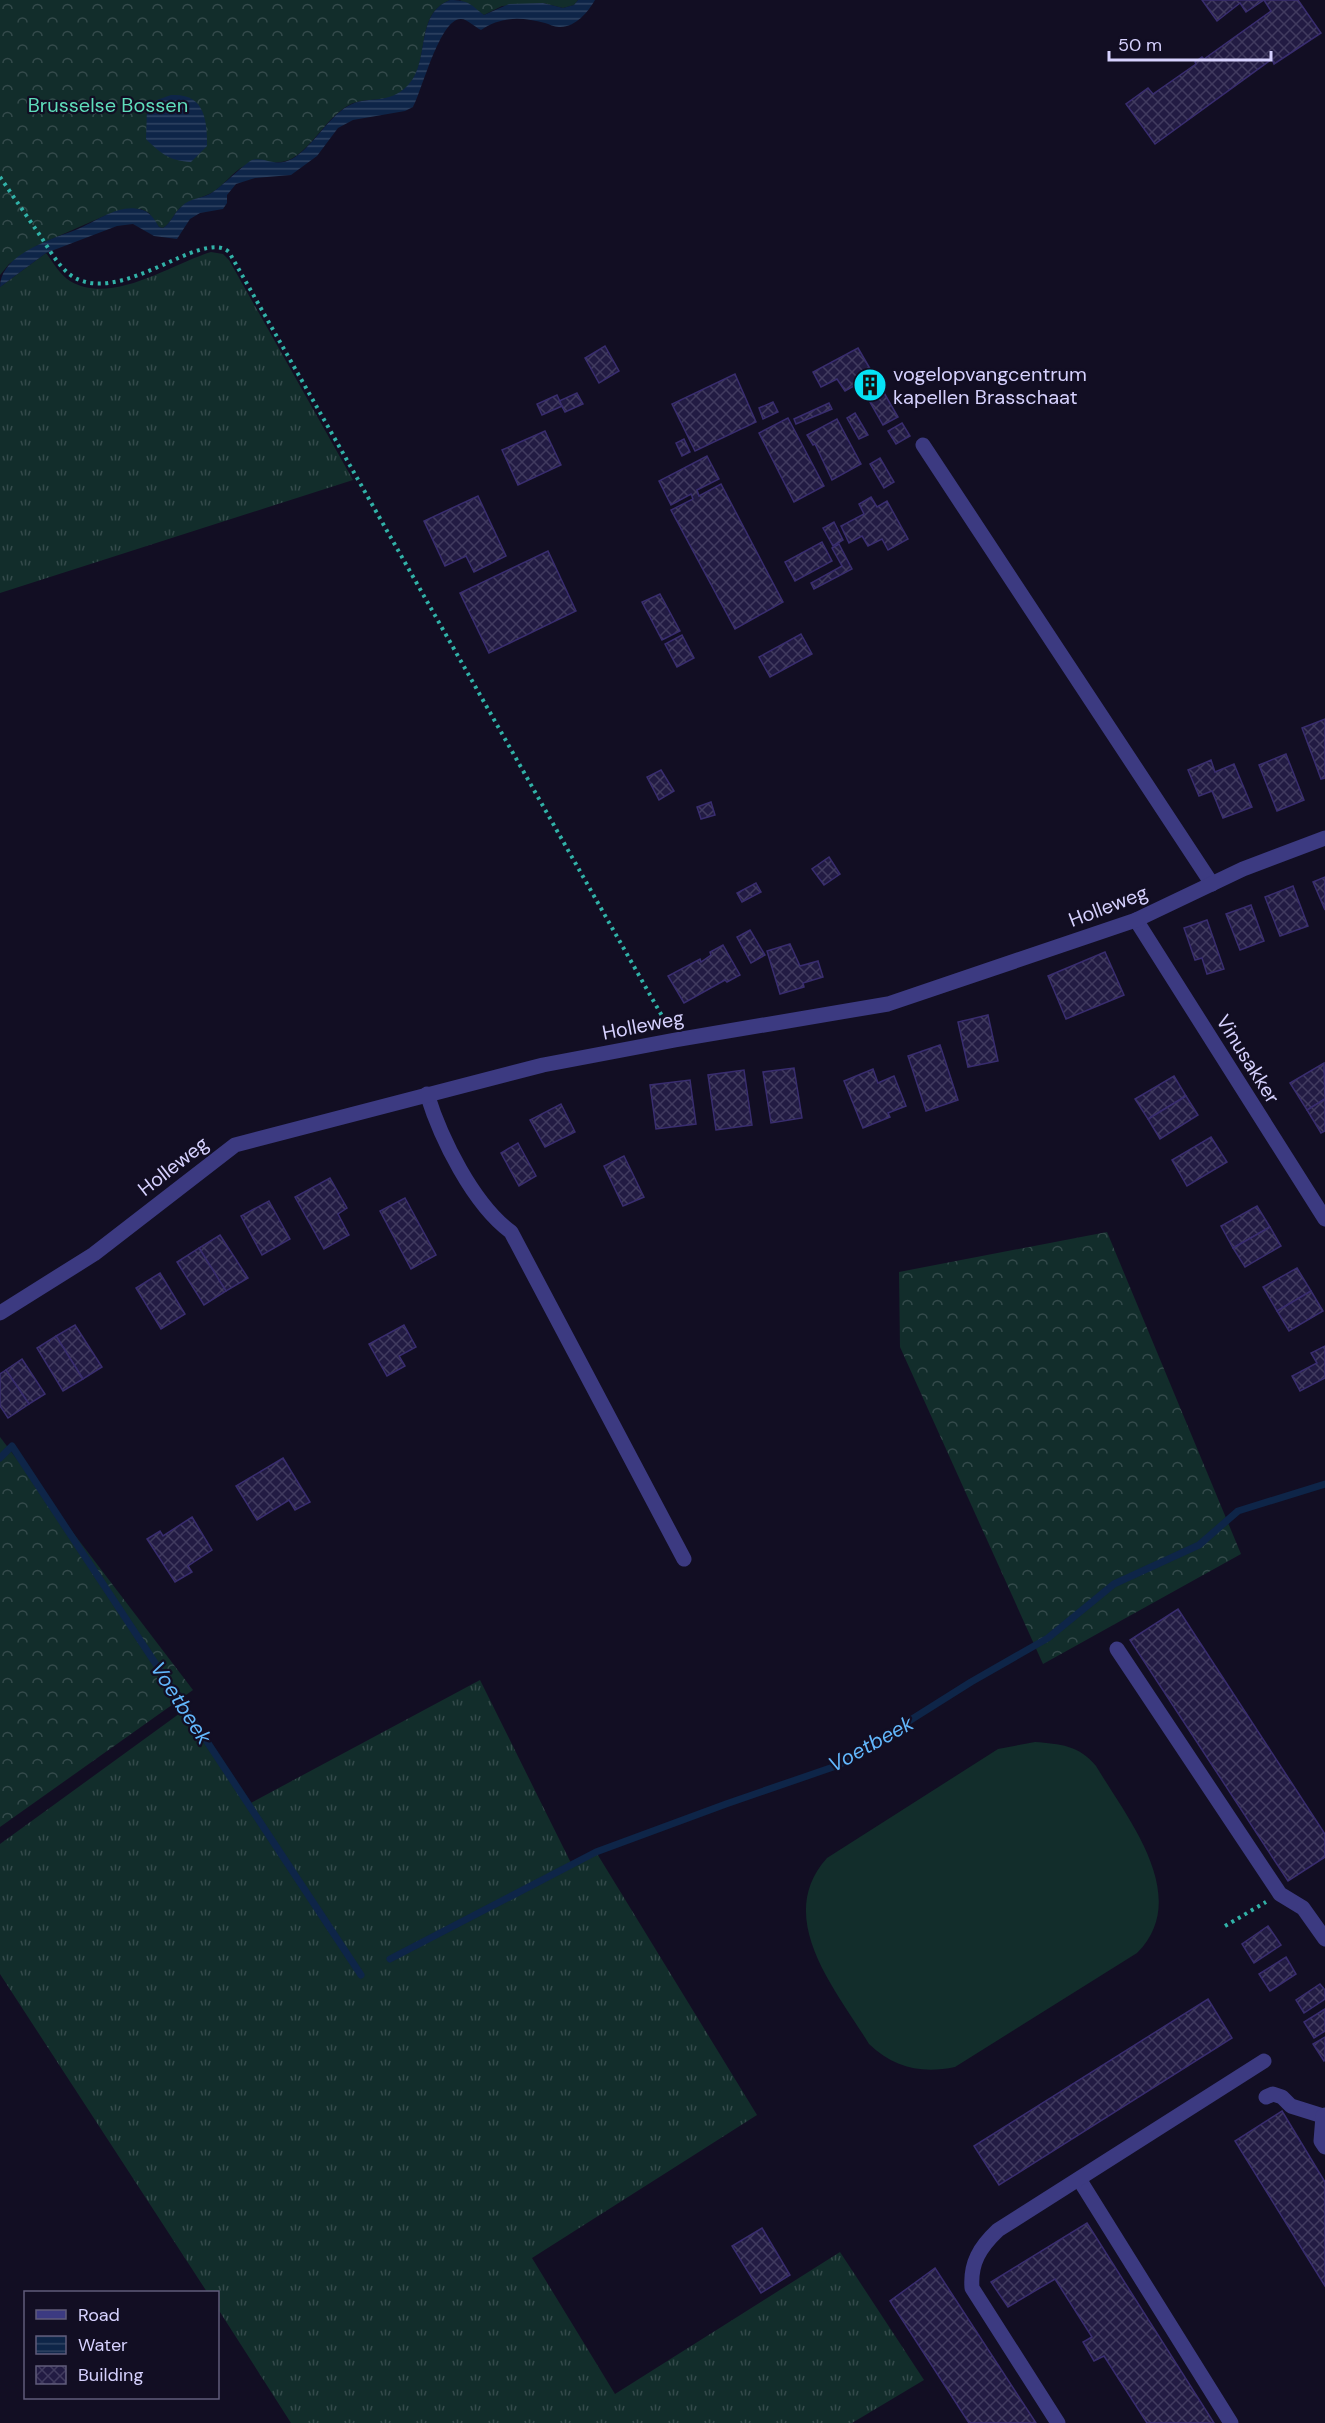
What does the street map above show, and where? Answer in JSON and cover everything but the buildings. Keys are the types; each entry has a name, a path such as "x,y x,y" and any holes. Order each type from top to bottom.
{"street":[{"path":"923,445 1212,884"},
{"name":"Holleweg","path":"0,1313 94,1254 235,1145 543,1065 888,1004 1136,920 1243,869 1325,838"},
{"name":"Vinusakker","path":"1136,920 1325,1219"},
{"path":"427,1094 435,1120 478,1200 511,1232 684,1559"},
{"path":"1117,1649 1277,1890 1302,1908 1325,1939"},
{"path":"1058,2423 972,2288 971,2274 975,2260 985,2242 998,2230 1264,2061"},
{"path":"1266,2097 1273,2094 1282,2097 1291,2106 1324,2115 1321,2141 1325,2147"},
{"path":"1079,2179 1231,2423"}],"path":[{"path":"0,177 53,257 77,278 105,283 138,276 202,248 219,247 230,252 675,1040"},
{"path":"1225,1926 1277,1890"}],"green space":[{"name":"Brusselse Bossen","path":"0,0 450,0 438,7 431,17 413,79 398,94 384,99 349,105 334,116 308,146 293,158 281,162 244,166 213,192 181,207 163,228 159,227 149,213 141,209 111,213 36,246 9,264 0,275"},
{"path":"460,0 578,0 574,5 563,8 543,3 502,6 484,15"},
{"path":"211,252 223,254 229,260 353,480 0,593 0,287 46,253 70,281 86,287 104,289 141,280"},
{"path":"1107,1232 1241,1554 1043,1664 900,1347 899,1272"},
{"path":"0,1437 193,1690 0,1827"},
{"path":"480,1680 572,1865 596,1852 757,2115 532,2258 615,2394 840,2252 924,2380 852,2423 291,2423 219,2311 219,2291 206,2291 0,1974 0,1844 183,1711 247,1805"},
{"path":"1035,1742 1068,1747 1090,1759 1123,1809 1149,1858 1157,1883 1159,1907 1153,1931 1137,1953 955,2067 931,2070 898,2064 869,2044 841,2001 815,1953 808,1929 806,1905 812,1881 827,1858 998,1749"}],"water":[{"path":"450,0 466,2 484,15 509,4 543,3 563,8 574,5 578,0 595,0 576,22 565,27 512,19 496,22 481,30 463,19 453,22 439,42 413,107 405,111 353,120 338,128 317,156 291,175 255,178 236,184 227,195 227,203 223,209 200,213 190,219 177,239 154,236 133,224 117,226 46,253 0,287 2,275 9,265 29,249 123,209 139,209 146,212 159,227 163,228 185,204 213,192 252,160 280,162 292,159 307,147 340,111 348,106 397,94 413,79 418,68 426,29 431,17 438,7"},
{"path":"171,95 191,98 202,110 205,118 207,146 191,162 166,156 146,139 147,109 157,100"}],"waterway":[{"name":"Voetbeek","path":"0,1458 12,1446 361,1975"},
{"name":"Voetbeek","path":"390,1959 596,1852 839,1765 971,1682 1048,1638 1114,1584 1199,1545 1238,1511 1325,1484"}],"place":[{"name":"vogelopvangcentrum kapellen Brasschaat","path":"870,385"}]}
